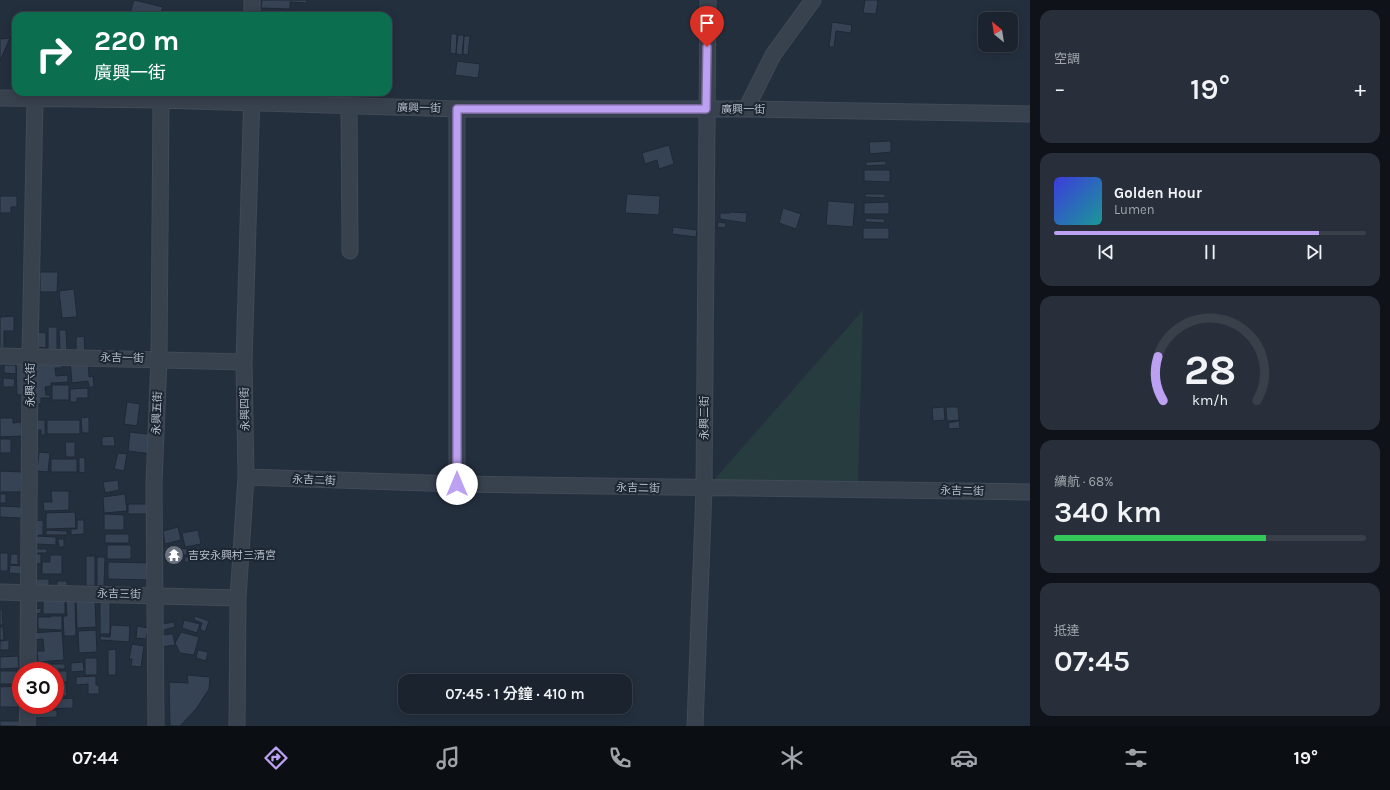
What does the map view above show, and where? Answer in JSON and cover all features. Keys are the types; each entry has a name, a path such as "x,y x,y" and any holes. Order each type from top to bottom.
{"street":[{"path":"252,0 252,12"},
{"name":"永興二街","path":"695,726 704,489 708,0"},
{"path":"746,108 782,41 813,0"},
{"name":"廣興一街","path":"0,98 160,100 252,98 350,107 457,109 746,108 1030,114"},
{"name":"永興四街","path":"237,726 238,598 246,477 244,362 252,98"},
{"name":"永興六街","path":"28,662 30,356 35,99"},
{"name":"永興五街","path":"156,726 154,482 159,359 160,100"},
{"path":"350,107 350,252"},
{"path":"457,109 457,484"},
{"name":"永吉一街","path":"0,356 244,362"},
{"name":"永吉二街","path":"246,477 457,484 704,489 1030,492"},
{"name":"永吉三街","path":"0,592 238,598"},
{"path":"27,726 28,714"}],"green space":[{"path":"863,310 858,483 714,480"}],"building":[{"path":"134,0 163,7 161,12 130,12"},
{"path":"262,0 307,0 307,3 290,2 290,9 261,8"},
{"path":"865,0 878,0 876,14 863,13"},
{"path":"832,22 852,25 851,33 836,31 834,47 829,47"},
{"path":"451,34 457,34 456,54 450,53"},
{"path":"458,35 464,35 462,55 456,54"},
{"path":"464,36 470,36 468,55 463,54"},
{"path":"10,38 0,61 0,39"},
{"path":"457,61 480,64 478,78 455,75"},
{"path":"891,141 891,152 870,154 869,142"},
{"path":"669,145 674,164 659,169 657,160 645,164 642,153"},
{"path":"886,161 886,165 866,166 866,162"},
{"path":"864,170 890,170 890,182 864,181"},
{"path":"627,194 660,196 659,215 625,213"},
{"path":"865,194 885,194 885,198 865,197"},
{"path":"0,196 17,196 17,207 11,207 11,213 0,213"},
{"path":"828,201 855,203 853,227 826,225"},
{"path":"889,202 889,214 864,214 864,203"},
{"path":"783,208 801,214 796,229 779,223"},
{"path":"720,213 747,213 746,223 720,219"},
{"path":"865,218 885,219 884,223 865,222"},
{"path":"718,222 726,223 725,228 717,227"},
{"path":"673,227 697,230 696,237 672,234"},
{"path":"863,228 889,228 889,239 863,239"},
{"path":"40,272 58,272 57,292 40,292"},
{"path":"74,289 77,317 62,318 59,291"},
{"path":"14,316 14,331 4,331 4,348 0,348 0,317"},
{"path":"48,327 57,327 57,352 48,353"},
{"path":"59,330 66,330 67,352 60,352"},
{"path":"38,332 46,333 46,348 37,347"},
{"path":"84,336 85,351 76,351 76,337"},
{"path":"16,360 24,360 24,395 17,395"},
{"path":"70,360 88,361 89,377 93,376 94,387 89,387 88,381 72,383"},
{"path":"62,361 62,368 55,368 56,376 68,375 68,382 51,383 51,386 45,387 46,395 50,395 50,398 41,398 41,404 37,404 35,362"},
{"path":"4,365 16,365 16,374 4,373"},
{"path":"3,378 15,379 14,387 3,387"},
{"path":"52,385 69,385 69,400 52,400"},
{"path":"88,388 88,398 77,398 77,402 70,402 70,389"},
{"path":"127,402 140,404 137,426 124,424"},
{"path":"944,407 945,420 933,421 932,408"},
{"path":"946,407 958,407 959,420 947,421"},
{"path":"89,417 89,433 82,433 81,418"},
{"path":"0,418 13,418 13,423 21,422 22,436 0,437"},
{"path":"36,420 45,420 45,435 41,435 41,430 37,430"},
{"path":"47,420 80,420 80,434 47,434"},
{"path":"959,421 960,428 949,429 948,423"},
{"path":"130,432 155,435 153,454 128,451"},
{"path":"114,436 115,446 102,446 102,437"},
{"path":"0,439 11,439 11,453 0,453"},
{"path":"65,442 75,442 75,457 66,457"},
{"path":"39,452 50,453 48,472 37,471"},
{"path":"118,453 127,454 124,471 114,469"},
{"path":"79,457 85,458 85,473 79,472"},
{"path":"51,459 77,459 77,472 51,472"},
{"path":"0,471 22,472 21,492 0,492"},
{"path":"118,480 119,490 105,493 103,482"},
{"path":"51,491 69,491 69,510 44,511 43,502 52,502"},
{"path":"0,494 6,494 6,503 0,503"},
{"path":"125,494 127,511 104,513 103,497"},
{"path":"128,504 150,504 150,514 128,514"},
{"path":"0,506 22,507 21,518 0,517"},
{"path":"75,512 76,528 46,529 46,513"},
{"path":"104,514 124,515 124,530 104,530"},
{"path":"43,520 43,535 32,536 32,521"},
{"path":"77,520 84,520 84,534 71,535 71,529 77,529"},
{"path":"178,527 181,540 165,544 163,531"},
{"path":"46,530 67,531 67,535 46,535"},
{"path":"198,530 201,544 185,547 182,533"},
{"path":"105,534 129,534 129,543 105,543"},
{"path":"36,536 56,537 56,545 36,544"},
{"path":"58,539 64,539 64,547 59,547"},
{"path":"107,545 131,545 131,559 107,559"},
{"path":"169,546 177,548 175,557 167,555"},
{"path":"179,548 187,549 187,555 179,555"},
{"path":"35,549 47,549 47,553 35,553"},
{"path":"206,549 217,551 215,561 204,558"},
{"path":"0,553 8,553 8,571 0,571"},
{"path":"11,554 18,554 18,565 10,564"},
{"path":"33,554 41,554 41,564 33,563"},
{"path":"50,555 62,555 62,574 42,574 42,562 50,562"},
{"path":"86,556 95,556 95,586 86,586"},
{"path":"97,557 105,557 104,586 97,586"},
{"path":"185,557 190,557 190,562 184,562"},
{"path":"108,562 151,563 151,580 108,579"},
{"path":"10,565 22,566 22,574 9,573"},
{"path":"35,579 49,579 49,587 35,587"},
{"path":"57,581 67,581 67,590 57,590"},
{"path":"95,597 96,627 77,628 76,598"},
{"path":"43,599 65,600 65,614 43,614"},
{"path":"110,600 110,634 100,634 100,601"},
{"path":"66,601 75,601 76,636 64,636 63,616 67,616"},
{"path":"41,608 41,613 36,614 35,609"},
{"path":"0,609 2,609 3,625 0,625"},
{"path":"62,616 62,630 38,629 38,617"},
{"path":"195,616 209,621 205,632 200,629 202,623 194,620"},
{"path":"184,620 200,624 197,633 182,628"},
{"path":"174,622 175,627 163,630 162,624"},
{"path":"111,625 130,626 129,642 100,640 100,636 110,637"},
{"path":"137,626 148,628 146,639 136,638"},
{"path":"0,627 3,627 4,640 0,640"},
{"path":"96,630 97,652 79,653 78,631"},
{"path":"62,631 64,660 38,662 37,651 44,651 43,639 32,640 31,633"},
{"path":"181,632 199,637 194,655 180,653 175,643"},
{"path":"173,634 175,645 162,647 160,635"},
{"path":"9,640 9,650 0,650 0,641"},
{"path":"132,644 144,646 141,667 131,666 132,659 129,659"},
{"path":"116,649 116,675 108,675 108,650"},
{"path":"198,650 208,652 206,661 196,658"},
{"path":"18,656 18,662 12,662 12,668 0,669 0,657"},
{"path":"85,658 97,658 97,675 85,675"},
{"path":"83,662 84,671 71,672 71,663"},
{"path":"0,671 12,671 12,684 0,684"},
{"path":"64,671 67,671 67,682 64,682"},
{"path":"187,675 210,677 209,689 196,709 180,726 170,726 169,682 188,683"},
{"path":"96,676 96,685 99,685 99,694 88,694 88,684 76,685 76,677"},
{"path":"64,684 66,684 67,696 64,696"},
{"path":"12,686 12,707 0,707 0,687"},
{"path":"64,698 73,698 73,708 64,708"},
{"path":"31,714 57,714 57,717 31,718"},
{"path":"0,721 19,721 19,726 0,726"}],"place":[{"name":"吉安永興村三清宮","path":"174,555"}],"route":[{"path":"457,484 457,109 706,109 707,47"}]}
